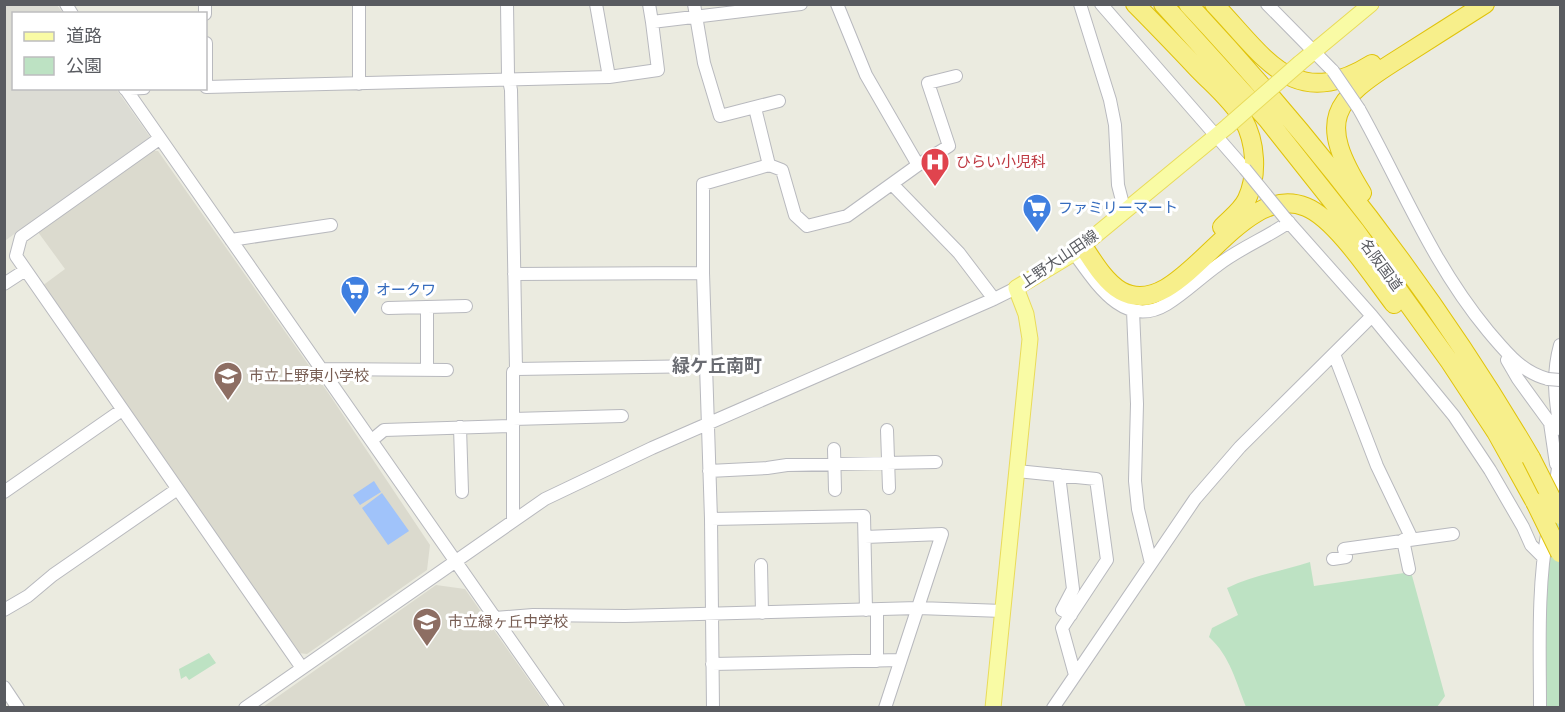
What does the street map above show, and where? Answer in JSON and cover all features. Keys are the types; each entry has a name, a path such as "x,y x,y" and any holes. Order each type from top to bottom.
{"highway":[{"path":"1083,246 1106,261 1125,281 1133,284 1148,284 1168,275 1202,247 1237,213 1246,201 1251,187 1254,165 1252,142 1243,120 1224,96 1135,4"},
{"name":"名阪国道","path":"1163,4 1267,119 1320,184 1418,317 1496,432 1535,501 1552,555"},
{"name":"名阪国道","path":"1188,4 1329,166 1431,304 1502,408 1560,515"},
{"path":"1214,4 1280,72 1293,79 1317,84 1348,77 1466,4"},
{"path":"1485,4 1369,77 1356,88 1345,100 1340,110 1336,134 1341,156 1361,192 1489,379 1502,408"},
{"path":"1083,246 1115,288 1126,294 1146,297 1159,293 1175,282 1255,213 1283,203 1305,206 1332,224 1496,432"}],"main road":[{"name":"上野大山田線","path":"993,708 1030,339 1026,314 1016,288 1083,246 1371,4"}],"street":[{"path":"359,4 359,84"},
{"path":"507,4 512,90 516,369 513,372 512,422 513,520"},
{"path":"596,4 609,77"},
{"path":"207,87 609,77 658,70 649,4"},
{"path":"694,4 704,63 720,116 779,100"},
{"path":"652,22 801,4"},
{"path":"837,4 866,75 918,165"},
{"path":"1080,4 1110,100 1115,125 1118,185 1125,212"},
{"path":"1101,4 1222,131 1245,169 1372,316 1454,416 1490,470 1531,545 1552,555"},
{"path":"1267,4 1332,71 1359,109 1449,279 1498,344 1515,363 1528,371 1554,380"},
{"path":"713,708 703,184 769,165 782,170 795,215 807,226 847,216 918,165 949,146 928,83 956,76"},
{"path":"126,90 558,708"},
{"path":"755,108 769,165"},
{"path":"159,139 21,237 16,256 24,271 302,668"},
{"path":"892,184 959,252 994,299"},
{"path":"1083,246 1105,293 1119,305 1133,311 1154,310 1165,305 1240,249 1273,234 1287,220"},
{"path":"231,240 331,225"},
{"path":"4,284 24,271"},
{"path":"514,274 703,273"},
{"path":"245,708 545,500 827,366 1016,288"},
{"path":"388,308 466,306"},
{"path":"427,307 427,370"},
{"path":"1133,311 1137,404 1135,481 1138,509 1151,563"},
{"path":"1053,708 1195,499 1217,472 1372,316"},
{"path":"1498,344 1518,379 1550,423 1557,477"},
{"path":"1560,345 1556,362 1554,393 1560,429"},
{"path":"1334,354 1408,540 1409,569"},
{"path":"516,369 706,366"},
{"path":"320,369 447,370"},
{"path":"4,492 122,410"},
{"path":"372,440 384,430 622,416"},
{"path":"460,427 462,492"},
{"path":"887,430 889,488"},
{"path":"834,448 835,490"},
{"path":"1540,708 1560,454"},
{"path":"709,471 787,465 936,462"},
{"path":"1017,471 1096,479 1107,560 1062,628 1075,675"},
{"path":"1059,475 1073,589 1062,610 1071,615"},
{"path":"4,610 28,596 53,575 177,490"},
{"path":"711,519 864,516 877,662"},
{"path":"865,537 942,534 885,708"},
{"path":"1333,559 1346,557 1344,549 1453,534"},
{"path":"761,565 762,613"},
{"path":"495,618 533,615 624,616 918,608 1003,611"},
{"path":"712,664 900,660"},
{"path":"4,687 18,708"}],"shaded area":[{"path":"5,4 57,5 62,12 12,12 12,90 117,90 150,137 6,240 5,252"},
{"name":"市立上野東小学校","path":"151,151 158,151 329,394 430,545 427,570 307,654 298,653 42,286 65,269 38,232"},
{"name":"市立緑ヶ丘中学校","path":"436,585 465,589 548,707 263,707"}],"green space":[{"path":"1560,496 1560,707 1544,708 1549,563"},
{"path":"1310,562 1314,586 1411,572 1445,696 1437,707 1246,707 1227,661 1209,637 1212,628 1238,615 1227,588 1258,576"},
{"path":"209,653 216,663 189,680 186,676 181,679 179,669"}],"water":[{"path":"374,481 381,492 360,505 353,495"},
{"path":"382,493 409,531 388,545 362,508"}],"place":[{"name":"ひらい小児科","path":"935,188"},
{"name":"ファミリーマート","path":"1037,234"},
{"name":"オークワ","path":"355,316"},
{"name":"市立上野東小学校","path":"228,402"},
{"name":"市立緑ヶ丘中学校","path":"427,648"}],"district":[{"name":"緑ケ丘南町","path":"717,366"}]}
